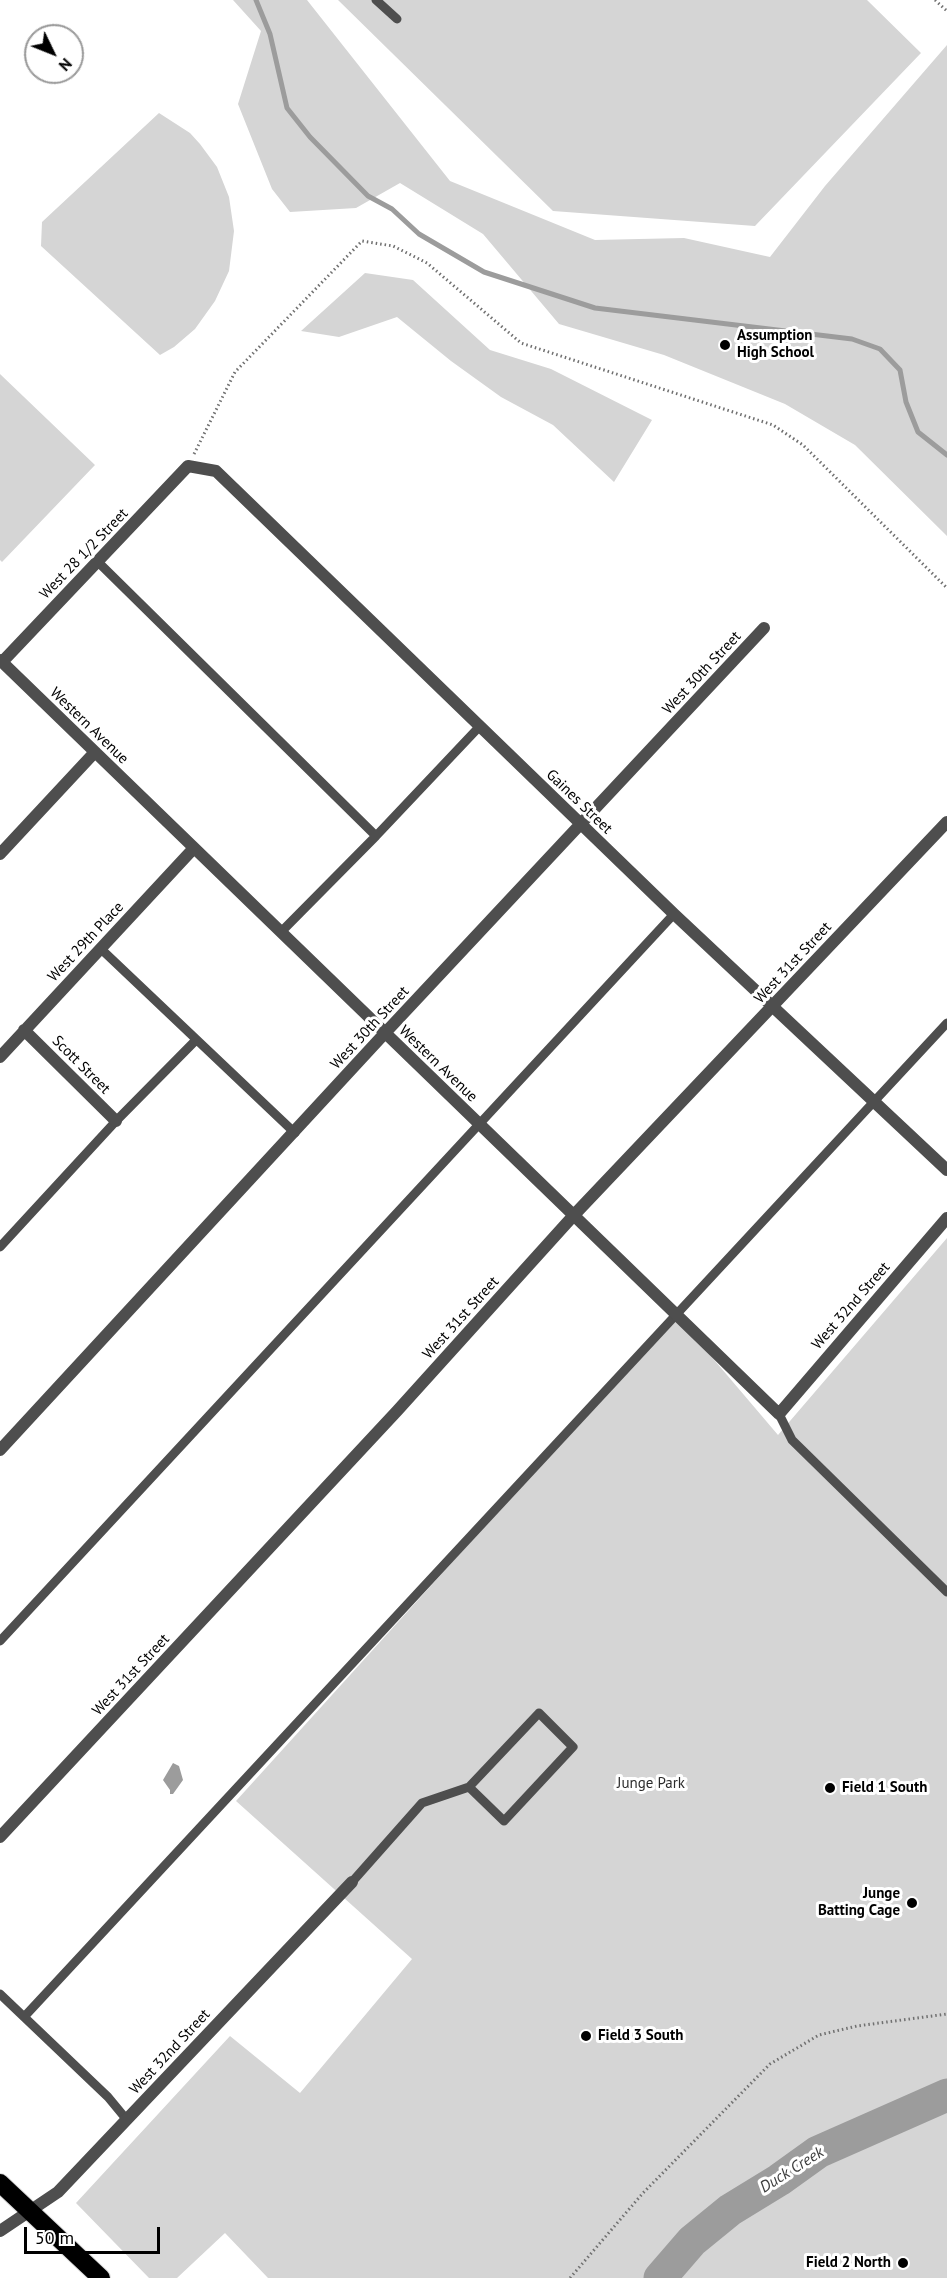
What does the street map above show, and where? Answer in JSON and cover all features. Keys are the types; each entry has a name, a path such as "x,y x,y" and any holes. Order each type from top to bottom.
{"highway":[{"path":"0,2182 101,2278"}],"street":[{"name":"West 28 1/2 Street","path":"1,662 188,466"},
{"name":"Gaines Street","path":"188,466 216,471 674,914 947,1170"},
{"name":"West 30th Street","path":"0,1450 385,1033 764,628"},
{"name":"Western Avenue","path":"1,662 778,1414"},
{"path":"0,854 95,752"},
{"name":"West 31st Street","path":"0,1837 397,1411 574,1215 947,822"},
{"name":"West 29th Place","path":"0,1057 194,848"},
{"name":"Scott Street","path":"24,1030 116,1121"},
{"name":"West 32nd Street","path":"778,1414 947,1218"},
{"name":"West 32nd Street","path":"0,2231 58,2192 352,1882"}],"lane":[{"path":"376,0 397,19"},
{"path":"98,562 376,836"},
{"path":"281,932 480,726"},
{"path":"0,1641 674,914"},
{"path":"100,948 295,1132"},
{"path":"24,2017 947,1023"},
{"path":"0,1247 116,1121 196,1040"},
{"path":"778,1414 792,1440 947,1592"},
{"path":"352,1882 422,1803 469,1787 539,1713 573,1747 504,1821 469,1787"},
{"path":"0,1994 108,2097 127,2120"}],"path":[{"path":"935,0 947,11"},
{"path":"188,466 235,372 362,241 393,246 427,263 521,343 773,425 803,445 947,588"},
{"path":"570,2278 643,2193 770,2064 819,2035 857,2026 947,2014"}],"green space":[{"path":"233,0 307,0 450,181 595,240 684,238 770,257 825,186 947,45 947,536 855,445 785,404 664,355 559,324 483,234 400,183 356,208 290,212 272,189 238,104 261,31"},
{"path":"338,0 867,0 921,53 755,226 553,211"},
{"path":"159,113 190,133 217,167 229,197 234,231 229,271 215,301 195,329 174,347 160,355 41,246 42,222"},
{"path":"365,273 413,280 490,350 551,369 652,420 614,482 553,425 501,397 451,361 397,317 339,337 301,331"},
{"path":"0,374 95,465 2,562 0,560"},
{"name":"Junge Park","path":"947,1238 947,2278 268,2278 225,2233 177,2278 149,2278 76,2203 230,2036 300,2093 412,1959 236,1801 676,1315 778,1435"}],"shaded area":[{"path":"173,1763 179,1766 183,1780 173,1794 170,1794 163,1780"}],"waterway":[{"path":"256,0 270,34 287,108 310,137 368,196 392,209 419,234 484,272 595,308 852,339 880,349 900,370 906,402 918,432 947,455"},
{"name":"Duck Creek","path":"660,2278 692,2241 730,2210 779,2180 818,2152 947,2095"}],"place":[{"name":"Assumption High School","path":"725,345"},
{"name":"Field 1 South","path":"830,1788"},
{"name":"Junge Batting Cage","path":"912,1903"},
{"name":"Field 3 South","path":"586,2036"},
{"name":"Field 2 North","path":"903,2263"}]}
